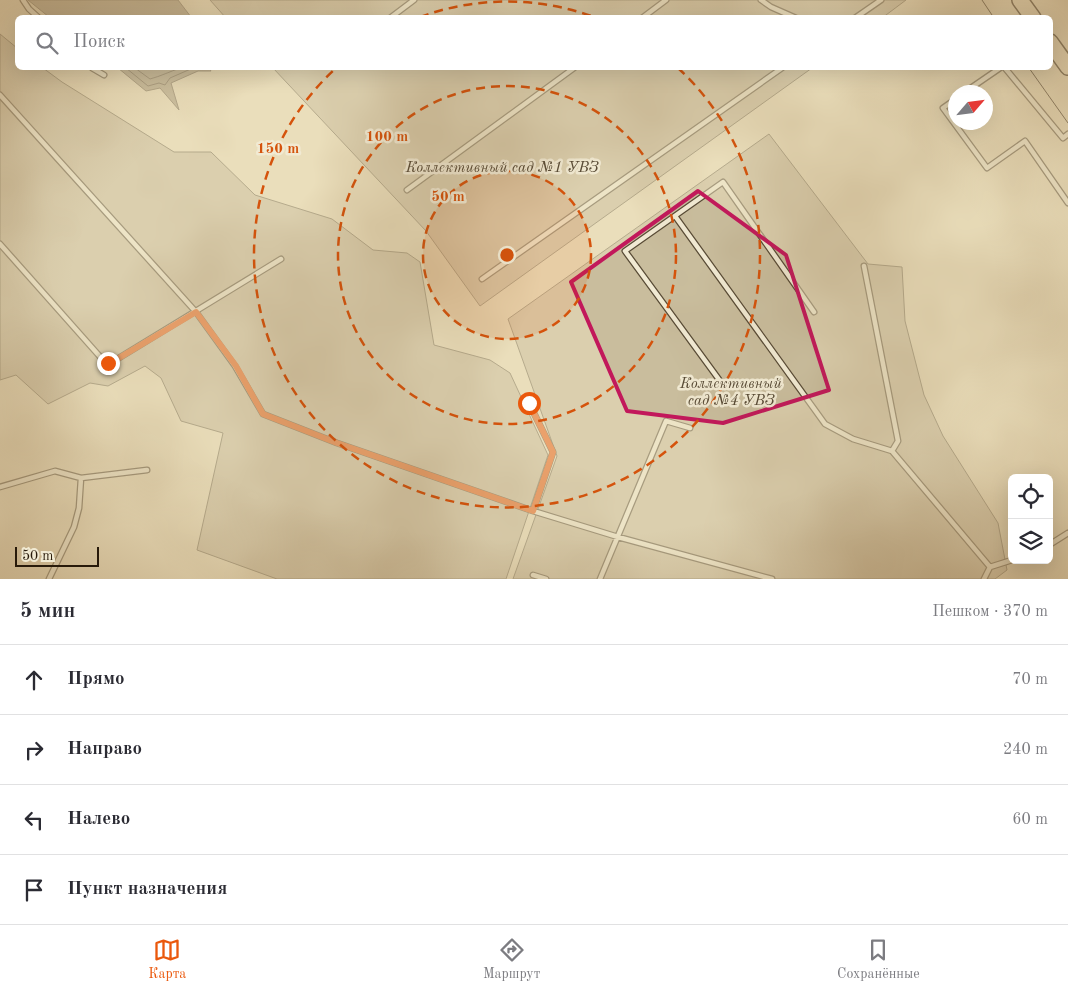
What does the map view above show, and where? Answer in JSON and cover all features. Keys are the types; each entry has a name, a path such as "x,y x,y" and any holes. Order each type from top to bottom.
{"main road":[{"path":"1020,0 1031,15"},
{"path":"1053,46 1068,67"}],"lane":[{"path":"23,0 36,15"},
{"path":"394,15 414,0"},
{"path":"646,15 666,0"},
{"path":"762,0 771,7 789,15"},
{"path":"858,15 881,0"},
{"path":"95,70 104,76"},
{"path":"407,190 571,70"},
{"path":"482,279 779,70"},
{"path":"975,85 997,70"},
{"path":"1008,70 1062,138 1068,134"},
{"path":"0,95 196,312 236,366 263,414 337,443 533,511 618,537 772,579"},
{"path":"948,105 943,108 948,115"},
{"path":"959,130 986,168 1026,141 1068,203"},
{"path":"723,385 624,251 723,182 814,312"},
{"path":"675,216 825,424 853,439 892,451 990,567"},
{"path":"0,244 103,360 108,363 196,312 280,259"},
{"path":"864,266 898,441 892,451"},
{"path":"529,403 553,452 533,511"},
{"path":"600,579 666,421 690,428"},
{"path":"0,487 55,470 81,478 147,470"},
{"path":"49,579 74,527 79,508 81,478"},
{"path":"1053,542 1068,533"},
{"path":"984,579 990,567 1008,561"},
{"path":"533,575 546,579"}],"highlighted area":[{"path":"698,191 786,255 829,390 723,423 627,411 571,282"}],"green space":[{"path":"210,0 906,0 886,15 223,15"},
{"path":"0,34 15,46 15,70 46,70 174,152 211,152 255,195 332,219 373,250 407,253 420,262 434,345 490,360 510,373 548,455 506,579 277,579 197,550 223,433 181,421 161,378 145,366 108,386 90,383 48,404 16,375 0,380"},
{"name":"Коллективный сад №1 УВЗ","path":"275,70 809,70 480,306 426,231"},
{"name":"Коллективный сад №4 УВЗ","path":"769,134 868,264 902,267 905,321 924,395 943,436 998,523 1007,570 995,579 513,579 557,456 508,319"}],"water":[{"path":"28,0 178,0 189,15 47,15"},
{"path":"120,70 211,71 198,71 171,83 179,110 160,88 146,91"}],"tram line":[{"path":"982,0 992,15"},
{"path":"1030,70 1068,123"}],"route":[{"path":"108,363 196,312 236,366 263,414 337,443 533,511 553,452 529,403"}]}
